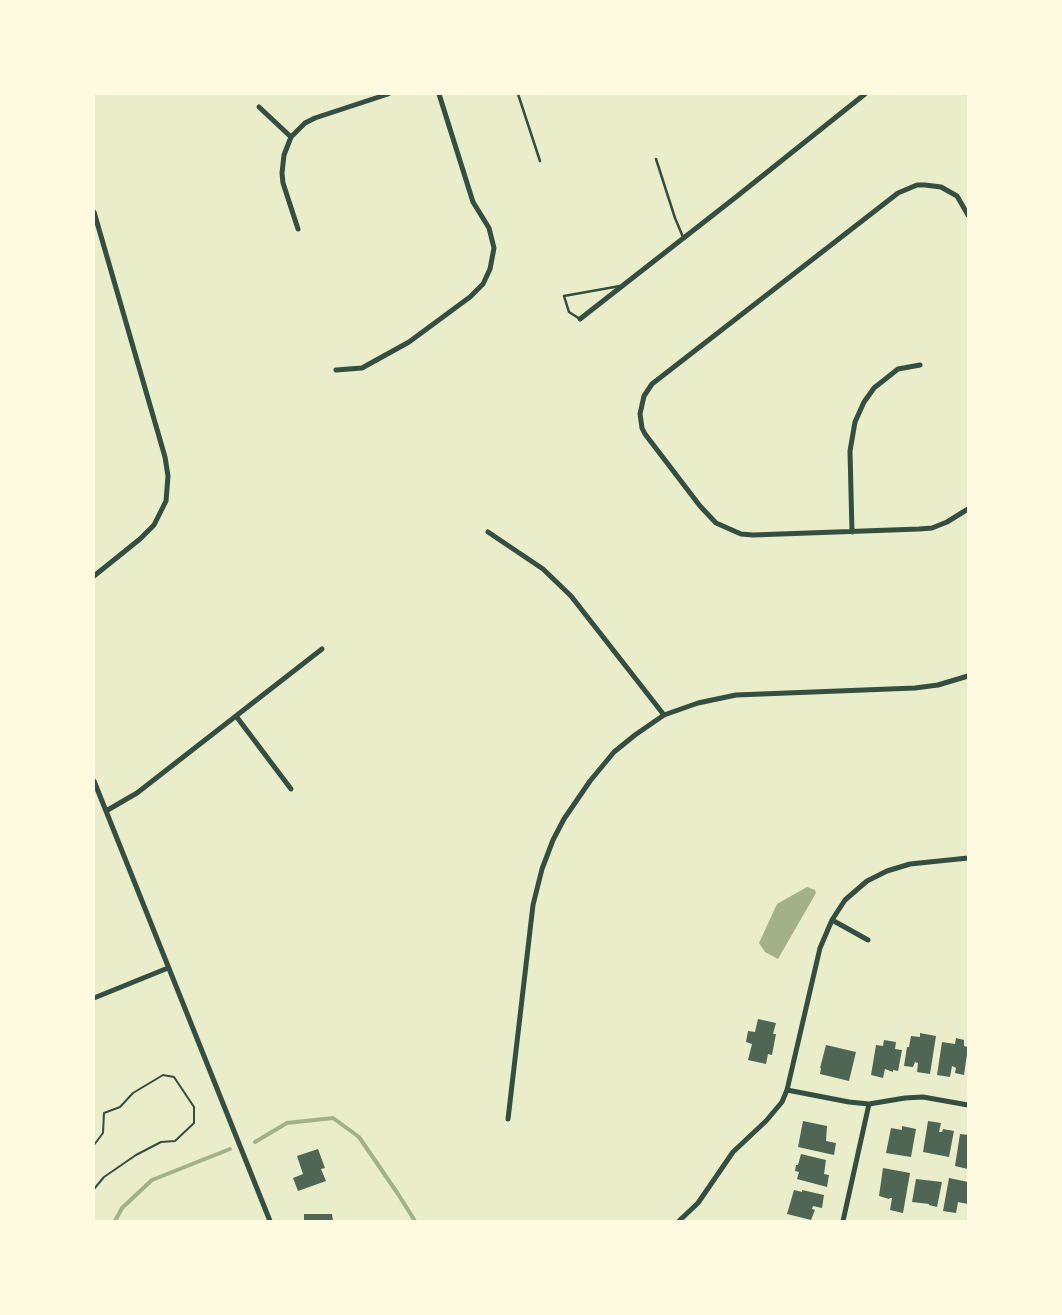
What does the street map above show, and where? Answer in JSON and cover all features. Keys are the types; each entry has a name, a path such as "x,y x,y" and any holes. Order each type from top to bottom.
{"street":[{"path":"298,229 283,183 282,173 284,155 291,137 305,123 315,118 388,94"},
{"path":"336,370 362,368 409,342 470,297 483,284 490,269 494,248 488,228 473,202 439,94"},
{"path":"580,319 865,94"},
{"path":"259,108 291,137"},
{"path":"968,215 957,196 941,187 917,185 898,193 652,384 644,396 640,414 645,434 700,506 716,523 731,531 753,535 932,528 947,522 968,509"},
{"path":"94,212 165,456 168,476 166,501 154,525 140,539 94,576"},
{"path":"852,532 850,451 855,422 864,402 874,388 898,369 920,364"},
{"path":"488,532 543,569 571,596 664,715"},
{"path":"106,811 137,793 322,649"},
{"path":"508,1118 533,905 542,869 553,840 564,819 590,781 614,752 664,715 698,703 736,695 915,688 938,685 968,676"},
{"path":"236,716 291,789"},
{"path":"94,781 270,1221"},
{"path":"679,1221 698,1203 733,1152 766,1121 782,1102 820,948 832,920 845,900 867,881 887,871 910,864 968,858"},
{"path":"832,920 868,940"},
{"path":"94,998 168,968"},
{"path":"786,1090 870,1104 904,1098 924,1097 968,1105"},
{"path":"843,1221 870,1104"}],"lane":[{"path":"518,94 540,162"},
{"path":"656,159 674,218 684,238"},
{"path":"580,319 569,312 564,296 623,286"}],"path":[{"path":"94,1145 103,1133 104,1113 120,1107 133,1093 163,1075 174,1077 194,1107 194,1123 176,1141 161,1142 136,1154 104,1177 94,1189"}],"shaded area":[{"path":"807,887 815,890 816,893 778,959 765,952 759,943 777,904"}],"building":[{"path":"758,1019 776,1023 773,1034 776,1034 772,1055 768,1054 766,1064 748,1060 752,1044 746,1042 748,1031 755,1032"},
{"path":"920,1033 936,1036 930,1074 917,1072 918,1063 915,1062 913,1067 904,1066 911,1036 920,1037"},
{"path":"956,1038 964,1040 964,1046 968,1047 964,1075 955,1073 956,1068 952,1066 950,1077 937,1075 942,1042 955,1044"},
{"path":"884,1040 896,1042 895,1049 902,1050 898,1071 893,1070 893,1072 885,1069 883,1078 871,1075 876,1045 883,1046"},
{"path":"826,1045 856,1052 849,1081 820,1074"},
{"path":"803,1121 827,1126 826,1141 836,1143 834,1155 798,1147"},
{"path":"928,1121 941,1123 939,1132 942,1132 943,1129 954,1131 949,1157 923,1152"},
{"path":"902,1126 916,1129 911,1157 886,1153 891,1128 902,1130"},
{"path":"960,1134 968,1135 968,1169 955,1166"},
{"path":"318,1149 325,1168 321,1169 326,1181 298,1191 293,1178 303,1174 297,1156"},
{"path":"801,1154 826,1160 824,1174 829,1175 827,1187 797,1179 799,1172 795,1171"},
{"path":"883,1168 910,1173 903,1213 890,1210 892,1198 879,1196"},
{"path":"949,1178 968,1182 968,1204 958,1202 956,1213 943,1211"},
{"path":"916,1179 942,1182 937,1207 912,1202"},
{"path":"794,1190 824,1195 822,1208 813,1206 812,1209 815,1210 811,1220 787,1214"},
{"path":"304,1214 332,1214 333,1221 304,1221"}],"waterway":[{"path":"255,1142 287,1123 333,1118 359,1137 415,1221"},
{"path":"115,1221 122,1208 152,1180 230,1149"}]}
